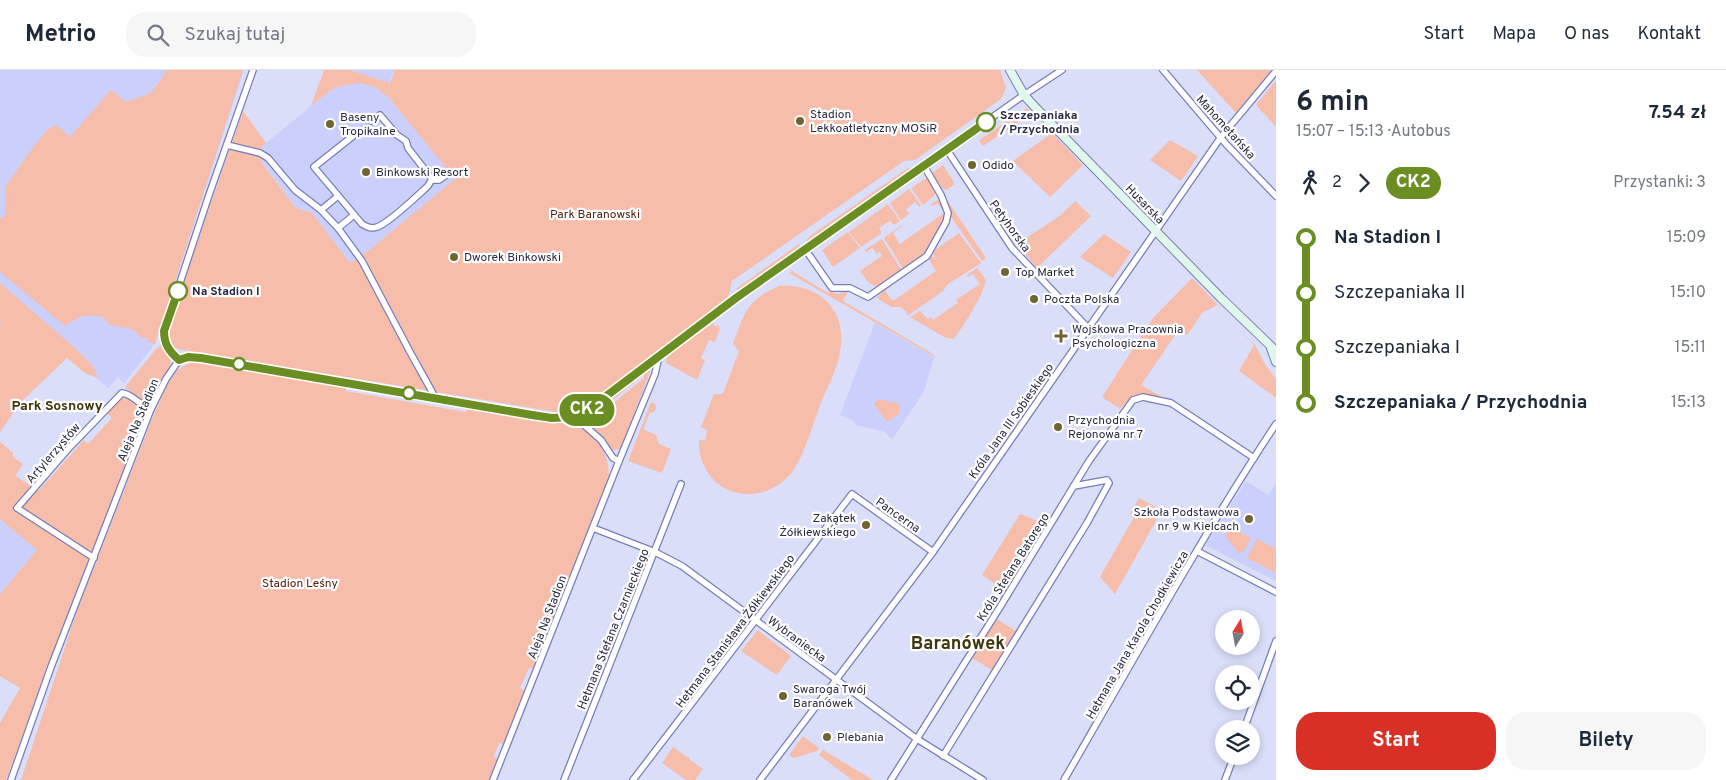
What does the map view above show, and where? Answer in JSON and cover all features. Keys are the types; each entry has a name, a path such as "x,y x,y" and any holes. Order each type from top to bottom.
{"main road":[{"name":"Husarska","path":"1010,70 1024,95 1273,350 1276,362"}],"street":[{"path":"253,70 164,331 165,344 179,360 188,357 201,358 552,418 577,416 593,406 804,249 1062,70"},
{"name":"Mahometańska","path":"1162,70 1276,196"},
{"name":"Króla Jana III Sobieskiego","path":"760,780 933,552 1221,137 1276,72"},
{"path":"372,121 380,115 397,135 406,141 408,148 432,177 432,180"},
{"path":"354,136 314,168 362,224 369,228 379,227 428,186 432,180"},
{"path":"227,145 264,155 295,190 321,210 338,228 362,261 435,397"},
{"name":"Petyhorska","path":"946,150 1012,248 1088,328"},
{"path":"804,249 832,288 850,288 868,297 926,256 946,222 948,213 941,195 924,166"},
{"path":"432,180 439,180 448,173"},
{"path":"321,210 338,196"},
{"path":"338,228 354,215"},
{"name":"Aleja Na Stadion","path":"493,780 655,374 659,356"},
{"name":"Aleja Na Stadion","path":"11,780 151,408 166,379 179,360"},
{"name":"Artylerzystów","path":"94,558 18,508 122,392 127,393 151,408"},
{"name":"Króla Stefana Batorego","path":"891,780 1074,486 1129,403 1143,397 1171,403 1254,458"},
{"path":"577,416 601,440 613,458 619,461"},
{"name":"Hetmana Jana Karola Chodkiewicza","path":"1064,780 1197,551 1276,424"},
{"path":"943,756 1087,523 1108,480 1074,486"},
{"name":"Hetmana Stefana Czarnieckiego","path":"564,780 681,484"},
{"name":"Pancerna","path":"852,494 933,552"},
{"name":"Hetmana Stanisława Żółkiewskiego","path":"633,780 852,494"},
{"name":"Wybraniecka","path":"593,528 655,552 682,566 917,739 973,778 983,780"},
{"path":"1197,551 1276,592"},
{"path":"1247,720 1276,641"},
{"path":"1225,780 1231,765"}],"shaded area":[{"path":"0,70 244,70 155,344 124,383 118,377 108,388 68,354 0,422"},
{"path":"348,70 394,70 389,83"},
{"path":"360,83 375,87 387,96 456,179 368,251 350,263 312,213 296,208 262,162 260,153 261,147 331,90 347,84"},
{"path":"875,323 935,357 924,391 892,440 885,432 856,425 853,420 840,415"},
{"name":"Szkoła Podstawowa nr 9 w Kielcach","path":"1246,481 1268,495 1276,484 1276,581 1207,546 1207,542"},
{"path":"0,519 37,550 0,594"}],"green space":[{"path":"167,70 243,70 155,344 148,342 147,338 142,338 132,329 110,325 103,317 82,317 65,326 0,272 0,219 5,215 5,187 48,129 56,125 70,137 111,90 126,102 149,94"},
{"name":"Park Baranowski","path":"324,70 349,70 390,83 395,70 1000,70 1006,88 1001,99 915,160 904,161 732,281 725,301 589,403 573,411 556,412 178,349 171,343 169,333 186,275 243,111 266,143 261,147 262,163 296,208 312,213 350,263 368,251 455,179 389,98 375,87 360,83 340,86 331,90 311,106"},
{"path":"1197,70 1272,70 1236,113"},
{"path":"1276,80 1276,127 1256,105"},
{"path":"1027,108 1032,113 983,146 979,140"},
{"path":"1052,133 1083,165 1050,197 1013,161"},
{"path":"1170,140 1198,156 1181,181 1150,160"},
{"path":"943,165 954,182 954,185 946,190 942,188 932,173"},
{"path":"908,168 911,168 911,170 810,241 807,240 810,236"},
{"path":"928,177 936,193 923,205 911,188"},
{"path":"909,189 921,205 919,207 915,202 906,209 909,214 901,220 890,203"},
{"path":"938,200 946,215 945,219 924,256 904,270 884,238 902,225 893,233 900,244 944,213 938,203 932,206 931,204"},
{"path":"947,200 986,258 982,261 951,217"},
{"path":"1075,201 1091,216 1037,268 1017,244 1061,215"},
{"path":"888,204 900,221 894,225 890,221 879,228 882,233 861,247 849,232"},
{"path":"848,232 860,248 833,267 822,250"},
{"path":"959,233 981,263 948,284 943,291 909,315 900,307 891,307 877,298 886,288 885,291 893,301 936,271 929,259 933,256 937,261 932,252"},
{"path":"1104,234 1131,252 1113,278 1080,257"},
{"path":"882,239 902,271 878,288 868,282 860,271 882,256 880,252 877,254 872,248 866,252 865,250"},
{"path":"799,244 801,247 737,291 737,288"},
{"path":"977,268 986,280 984,287 973,310 954,339 944,337 910,317 920,311 928,319 931,317 933,320 958,303 956,300 980,284 973,274 968,277 967,275"},
{"path":"792,271 828,293 830,291 837,294 848,291 843,301 935,355 789,273"},
{"path":"1192,278 1218,305 1203,312 1187,335 1178,331 1141,385 1161,396 1156,398 1144,395 1136,396 1120,409 1102,397 1153,318"},
{"path":"0,283 75,348 92,365 98,377 85,373 67,358 22,401 0,432 1,324"},
{"path":"779,286 807,289 818,294 828,302 835,312 839,324 841,337 839,359 800,459 790,475 773,488 763,492 742,494 721,486 707,472 700,453 699,440 705,440 707,430 701,427 714,394 723,394 739,351 733,344 744,316 759,297"},
{"path":"713,323 715,327 718,325 720,329 715,342 709,340 701,358 705,360 697,380 666,363 667,357 671,353"},
{"path":"1237,327 1255,345 1266,366 1276,379 1276,398 1239,371 1254,345"},
{"path":"162,345 171,360 170,366 152,402 149,404 145,403 125,387 157,348"},
{"name":"Stadion Leśny","path":"193,362 215,363 347,385 346,391 466,412 468,405 565,423 592,435 603,449 609,478 534,669 529,668 520,688 525,691 505,744 499,743 494,757 498,759 490,780 21,780 77,611 154,414 172,376 184,366"},
{"path":"650,367 650,372 622,445 620,449 613,450 588,424 644,378 642,372"},
{"path":"640,374 641,377 586,422 586,416"},
{"path":"120,398 127,398 136,404 145,415 145,419 6,780 0,780 0,723 20,688 0,676 0,594 37,550 0,519 0,442 13,453 13,457 23,464 15,476 39,490 84,440 88,444 112,418 106,412"},
{"path":"878,399 900,404 899,414 887,422 874,404"},
{"path":"651,402 655,404 656,408 654,412 650,413 643,429 656,435 659,444 671,449 662,473 628,461"},
{"path":"1139,498 1162,510 1115,594 1100,577 1134,517 1130,514"},
{"path":"1020,514 1048,525 1006,591 982,575"},
{"path":"1229,529 1233,529 1251,538 1244,551 1239,553 1225,536"},
{"path":"1257,539 1276,549 1276,573 1247,558"},
{"path":"997,619 1016,631 992,670 972,658"},
{"path":"758,630 791,656 777,675 741,651"},
{"path":"803,736 819,748 817,751 794,758 789,755"},
{"path":"673,747 687,757 690,757 690,760 703,769 695,780 686,780 662,763"},
{"path":"823,750 873,780 852,780 819,755"}],"tunnel":[{"path":"353,136 371,121"}],"bus line":[{"name":"CK2","path":"178,291 164,331 164,338 165,344 179,360 184,357 201,358 262,367 552,418 577,416 593,406 736,298 986,122"}],"place":[{"name":"Stadion Lekkoatletyczny MOSiR","path":"800,121"},
{"name":"Szczepaniaka / Przychodnia","path":"986,122"},
{"name":"Baseny Tropikalne","path":"330,124"},
{"name":"Odido","path":"972,165"},
{"name":"Binkowski Resort","path":"366,172"},
{"name":"Dworek Binkowski","path":"454,257"},
{"name":"Top Market","path":"1005,272"},
{"name":"Na Stadion I","path":"178,291"},
{"name":"Poczta Polska","path":"1034,299"},
{"name":"Wojskowa Pracownia Psychologiczna","path":"1061,336"},
{"name":"Przychodnia Rejonowa nr 7","path":"1058,427"},
{"name":"Szkoła Podstawowa nr 9 w Kielcach","path":"1249,519"},
{"name":"Zakątek Żółkiewskiego","path":"866,525"},
{"name":"Swaroga Twój Baranówek","path":"783,696"},
{"name":"Plebania","path":"827,737"}],"district":[{"name":"Park Sosnowy","path":"57,405"},
{"name":"Baranówek","path":"958,643"}]}
